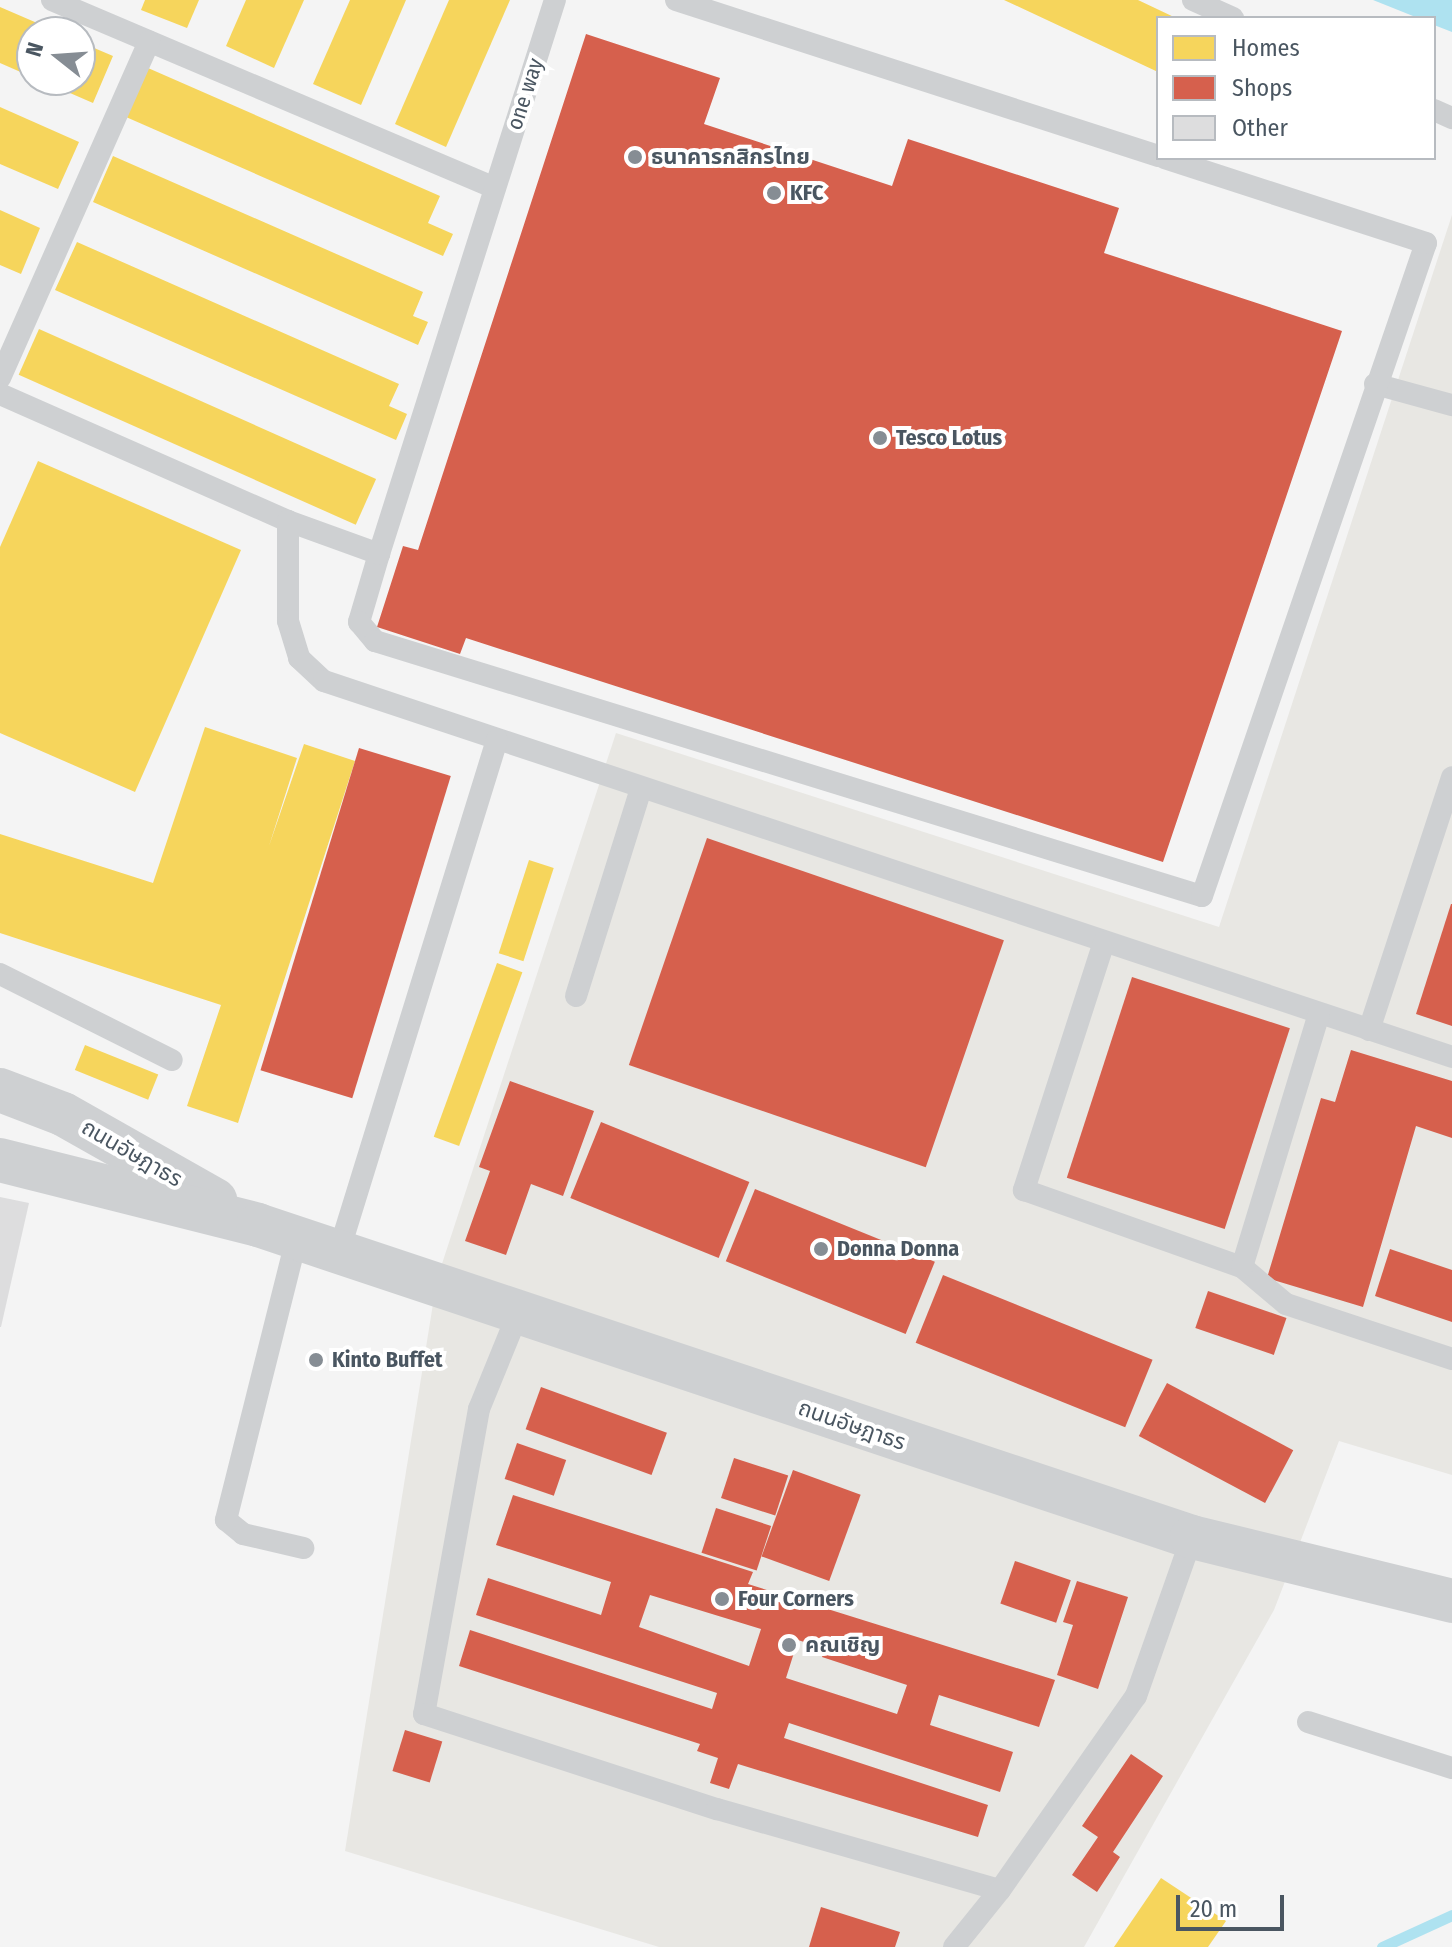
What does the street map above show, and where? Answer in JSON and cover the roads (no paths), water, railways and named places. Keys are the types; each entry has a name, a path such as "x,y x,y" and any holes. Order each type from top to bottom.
{"street":[{"name":"ถนนอัษฎาธร","path":"0,1090 63,1114 278,1231"},
{"name":"ถนนอัษฎาธร","path":"0,1160 278,1231 1192,1537 1452,1601"}],"lane":[{"path":"52,0 495,188"},
{"name":"one way","path":"555,0 359,622 375,641 1202,896 1375,384"},
{"path":"676,0 1156,155"},
{"path":"1193,0 1229,16"},
{"path":"0,378 149,41"},
{"path":"1170,160 1426,243 1375,384 1452,405"},
{"path":"0,394 288,521 379,554"},
{"path":"288,521 288,621 299,658 324,681 1452,1057"},
{"path":"339,1251 497,740"},
{"path":"1369,1030 1452,777"},
{"path":"576,996 641,788"},
{"path":"1104,942 1024,1190 1242,1267 1286,1304 1452,1359"},
{"path":"0,974 172,1060"},
{"path":"1242,1267 1319,1013"},
{"path":"278,1231 226,1520 243,1534 303,1548"},
{"path":"519,1311 479,1409 424,1714 717,1809 1000,1890"},
{"path":"954,1947 1000,1890 1136,1696 1192,1537"},
{"path":"1308,1722 1452,1768"}],"water":[{"path":"1373,0 1452,0 1452,32 1436,26 1436,16 1413,16"}],"waterway":[{"path":"1382,1947 1452,1915"}],"place":[{"name":"ธนาคารกสิกรไทย","path":"635,157"},
{"name":"KFC","path":"774,193"},
{"name":"Tesco Lotus","path":"880,438"},
{"name":"Donna Donna","path":"821,1249"},
{"name":"Kinto Buffet","path":"316,1360"},
{"name":"Four Corners","path":"722,1599"},
{"name":"คณเชิญ","path":"789,1645"}]}
